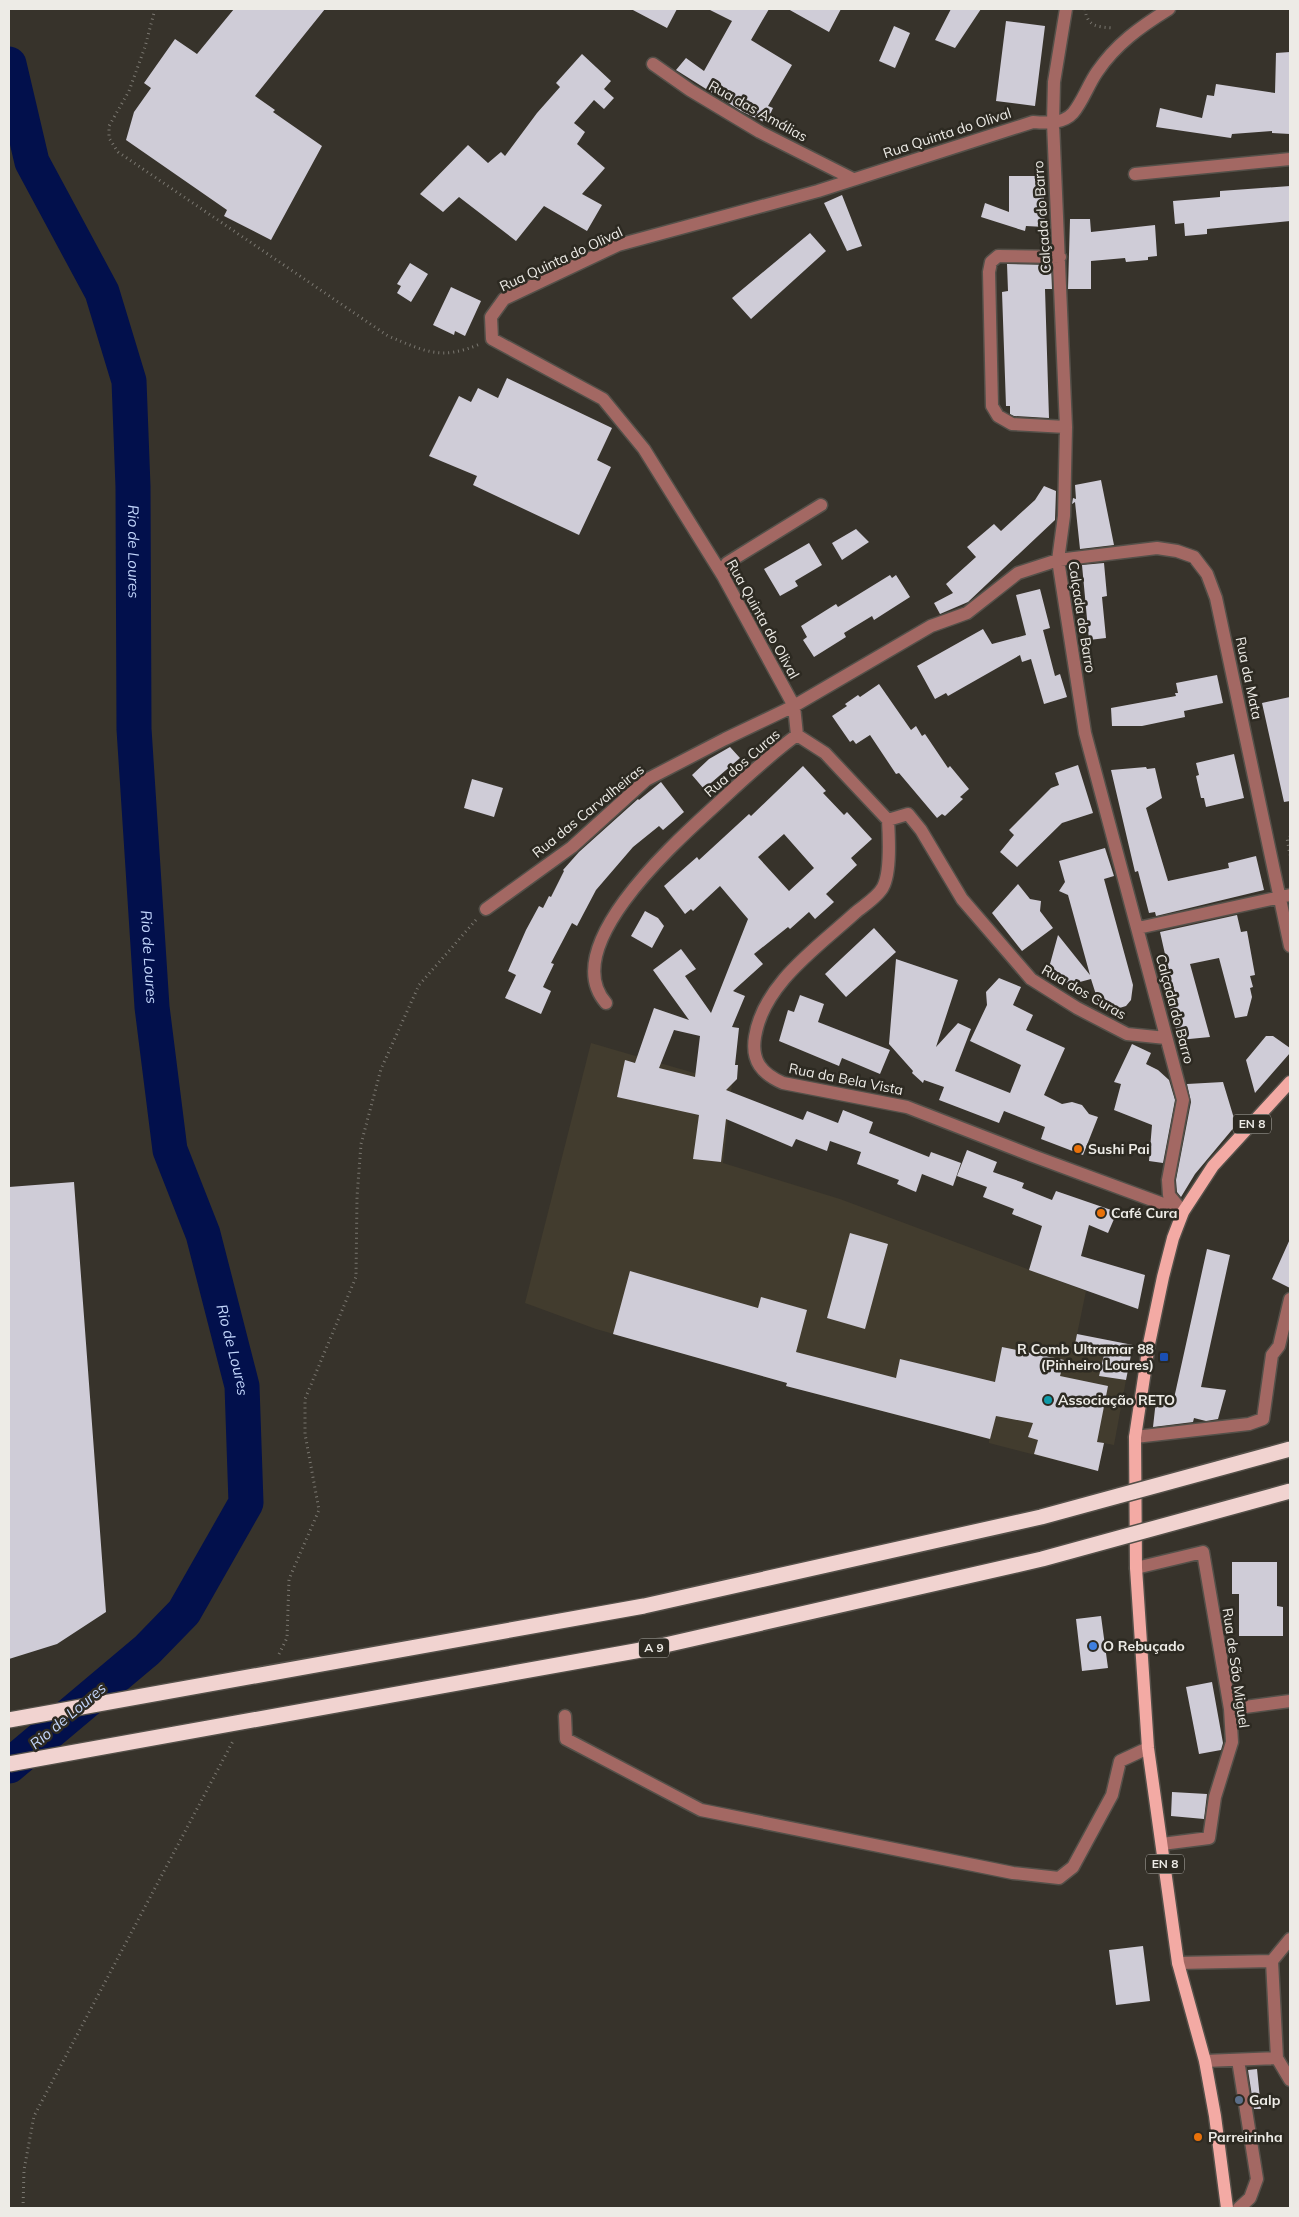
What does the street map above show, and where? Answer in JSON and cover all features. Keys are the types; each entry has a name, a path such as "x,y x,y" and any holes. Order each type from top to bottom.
{"highway":[{"path":"9,1720 644,1606 1042,1517 1290,1449"},
{"name":"A 9","path":"9,1764 652,1648 1042,1559 1290,1491"}],"main road":[{"name":"EN 8","path":"1227,2208 1216,2116 1205,2061 1178,1962 1148,1748 1136,1568 1135,1438 1149,1344 1163,1278 1173,1238 1183,1212 1213,1166 1290,1082"}],"street":[{"name":"Calçada do Barro","path":"1066,9 1054,82 1053,123 1053,162 1060,257 1066,427 1064,516 1058,560 1085,733 1183,1100 1168,1180 1168,1194 1183,1212"},
{"path":"1053,123 1072,114 1096,73 1115,48 1135,30 1169,9"},
{"name":"Rua das Amálias","path":"653,64 690,90 760,132 853,179"},
{"name":"Rua Quinta do Olival","path":"794,706 723,576 644,449 603,399 492,339 491,317 504,299 618,245 853,179 1033,122 1053,123"},
{"path":"1135,174 1290,159"},
{"path":"1060,257 998,256 991,262 989,272 992,406 998,416 1012,424 1066,427"},
{"path":"723,576 726,563 821,505"},
{"name":"Rua da Mata","path":"1058,560 1157,548 1177,551 1194,557 1207,574 1216,598 1285,896 1290,946"},
{"name":"Rua das Carvalheiras","path":"486,909 572,847 646,780 794,706 931,626 967,613 1018,573 1058,560"},
{"path":"794,706 798,735"},
{"name":"Rua dos Curas","path":"606,1003 598,994 594,977 596,956 606,930 632,888 696,823 770,755 798,735 825,753 888,820 908,814 921,830 962,899 1030,979 1077,1008 1127,1034 1166,1038"},
{"name":"Rua da Bela Vista","path":"888,820 891,848 883,888 785,977 758,1019 754,1046 757,1065 769,1077 783,1083 907,1107 1183,1212"},
{"path":"1138,928 1285,896"},
{"path":"1135,1438 1249,1424 1263,1418 1272,1355 1279,1346 1290,1300"},
{"name":"Rua de São Miguel","path":"1136,1568 1203,1552 1230,1708 1232,1742 1215,1797 1208,1838 1162,1844"},
{"path":"1230,1708 1290,1701"},
{"path":"565,1716 566,1739 701,1810 1013,1873 1059,1878 1073,1867 1112,1794 1120,1761 1148,1748"},
{"path":"1290,1939 1272,1961 1277,2058 1290,2080"},
{"path":"1178,1962 1272,1961"},
{"path":"1205,2061 1277,2058"},
{"path":"1238,2060 1257,2179 1250,2198 1239,2208"}],"path":[{"path":"154,9 145,47 129,91 109,126 110,138 118,152 388,336 431,353 461,352 492,339"},
{"path":"1085,9 1089,23 1095,27 1135,30"},
{"path":"1290,837 1287,838 1290,855"},
{"path":"278,1656 288,1638 289,1579 319,1510 305,1434 305,1399 356,1277 357,1197 361,1144 381,1069 418,985 486,909"},
{"path":"23,2208 24,2170 34,2116 237,1734"}],"shaded area":[{"path":"591,1043 732,1084 723,1163 840,1199 1086,1291 1074,1349 1104,1355 1099,1376 1126,1380 1114,1445 1104,1443 1098,1471 989,1443 989,1439 786,1386 787,1383 596,1329 525,1303"}],"building":[{"path":"234,9 325,9 255,96 275,110 273,112 322,146 271,240 224,216 227,210 126,140 134,112 151,88 144,83 175,39 197,54"},
{"path":"631,9 677,9 667,28"},
{"path":"708,9 769,9 751,40 792,65 768,106 773,108 766,123 741,111 676,70 686,58 704,71 732,21"},
{"path":"788,9 841,9 829,32"},
{"path":"951,9 981,9 955,48 935,40"},
{"path":"1006,21 1045,26 1035,106 996,101"},
{"path":"894,26 910,33 895,68 879,61"},
{"path":"1290,52 1290,134 1272,133 1272,131 1232,134 1231,138 1156,127 1160,108 1202,118 1207,95 1214,96 1216,84 1275,93 1276,53"},
{"path":"582,54 611,81 604,89 614,98 604,109 594,100 574,123 585,132 577,144 605,168 582,194 602,205 587,231 544,206 516,241 459,197 443,212 420,194 468,145 488,163 501,152 505,156 537,113 560,87 556,83"},
{"path":"1009,176 1043,176 1045,227 1026,226 1025,231 981,217 985,203 1009,212"},
{"path":"1290,186 1290,221 1207,229 1207,234 1185,236 1184,223 1175,224 1173,201 1220,197 1220,191"},
{"path":"842,195 862,246 847,251 824,203"},
{"path":"1070,219 1090,219 1091,232 1155,225 1157,256 1148,257 1148,260 1126,262 1125,258 1091,261 1091,289 1068,289"},
{"path":"810,233 826,251 751,319 732,298"},
{"path":"410,263 428,274 411,302 397,293 401,286 397,284"},
{"path":"1007,264 1051,265 1052,289 1045,289 1049,418 1014,416 1010,414 1010,406 1006,406 1002,292 1008,291"},
{"path":"451,287 481,301 465,336 455,331 454,335 433,325"},
{"path":"507,378 612,428 597,460 611,467 579,535 473,485 477,476 429,456 459,396 471,402 478,388 498,398"},
{"path":"1101,480 1114,545 1080,549 1075,502 1072,504 1073,498 1076,499 1075,485"},
{"path":"1044,486 1056,491 1055,520 968,602 940,614 934,603 953,593 946,584 976,557 967,547 994,524 1001,531 1035,500"},
{"path":"856,529 869,542 842,560 832,543"},
{"path":"809,543 822,565 795,581 798,586 780,596 764,569"},
{"path":"1104,563 1107,596 1102,597 1106,638 1089,640 1082,565"},
{"path":"890,575 892,578 896,575 910,597 874,620 872,616 844,633 846,637 814,657 803,640 807,637 801,626 836,604 838,607"},
{"path":"1040,589 1050,628 1043,630 1055,676 1060,674 1067,697 1044,704 1031,659 1022,662 1020,655 948,696 946,693 935,699 917,666 983,629 992,644 1026,635 1016,595"},
{"path":"1217,675 1223,703 1184,711 1185,717 1142,726 1112,726 1111,708 1176,696 1175,693 1178,693 1176,683"},
{"path":"879,684 911,730 916,726 922,736 925,734 948,768 950,766 969,789 960,797 963,799 945,816 942,814 937,818 899,773 896,774 870,735 856,744 853,740 850,742 832,716 847,706 845,704 858,695 860,697"},
{"path":"1290,697 1290,801 1284,802 1262,703"},
{"path":"730,747 740,758 704,789 692,775 709,759"},
{"path":"1234,754 1244,798 1206,807 1204,798 1201,798 1196,776 1199,775 1196,763"},
{"path":"1078,765 1093,813 1062,823 1017,867 1000,852 1014,835 1009,830 1051,788 1059,785 1055,773"},
{"path":"803,766 826,791 823,793 844,815 847,812 872,839 851,858 857,865 826,894 834,902 815,919 809,912 790,929 788,927 754,954 763,964 733,991 745,996 732,1027 739,1028 735,1065 738,1065 737,1079 726,1090 803,1120 807,1111 838,1123 843,1110 873,1122 869,1133 929,1157 931,1152 961,1163 953,1186 922,1174 916,1192 897,1184 899,1180 857,1164 861,1152 830,1141 827,1151 796,1139 792,1147 726,1119 721,1162 693,1159 699,1115 617,1097 625,1060 635,1063 654,1008 689,1020 653,970 681,949 696,969 685,976 711,1013 748,919 720,886 693,911 691,909 685,914 664,886 697,857 699,860 749,814 751,816","holes":["784,834 814,868 789,891 758,857","674,1030 700,1036 695,1077 659,1068"]},
{"path":"1146,767 1147,769 1155,768 1162,798 1146,808 1168,881 1229,868 1228,863 1256,856 1264,890 1156,916 1155,912 1149,913 1138,871 1135,872 1111,770"},
{"path":"472,779 503,788 494,817 464,808"},
{"path":"661,782 684,812 663,830 659,826 633,847 596,890 577,926 572,923 551,963 554,964 543,987 551,991 541,1014 505,998 516,975 508,971 526,930 539,906 543,908 549,896 551,897 563,870 579,852 638,799"},
{"path":"1105,848 1114,876 1104,879 1133,985 1131,1000 1126,1006 1113,1010 1098,1001 1091,979 1076,983 1063,983 1054,976 1050,964 1058,935 1090,975 1068,895 1059,891 1065,882 1059,861"},
{"path":"1018,884 1030,899 1041,901 1040,911 1053,928 1022,951 992,913"},
{"path":"645,911 658,918 664,926 652,948 631,936"},
{"path":"1237,915 1241,932 1247,931 1255,975 1250,976 1253,987 1250,988 1252,997 1247,1016 1235,1018 1219,958 1190,964 1210,1037 1179,1040 1161,974 1169,972 1160,932"},
{"path":"874,928 896,952 846,997 825,974"},
{"path":"896,959 958,980 936,1047 958,1023 971,1029 955,1071 1010,1093 1021,1065 970,1041 987,1005 986,992 999,978 1021,987 1013,1005 1033,1015 1026,1030 1065,1048 1044,1095 1062,1104 1072,1102 1082,1105 1089,1114 1098,1117 1083,1155 1041,1139 1045,1127 1004,1111 999,1123 939,1100 944,1087 924,1080 923,1083 912,1073 913,1071 889,1044"},
{"path":"800,995 824,1004 818,1022 890,1050 880,1074 842,1058 839,1066 779,1041 788,1010 794,1012"},
{"path":"1266,1036 1273,1036 1290,1048 1290,1053 1255,1093 1246,1060"},
{"path":"1132,1044 1151,1053 1146,1064 1158,1070 1169,1080 1175,1100 1163,1163 1149,1161 1152,1125 1114,1110 1121,1084 1114,1082"},
{"path":"1223,1082 1236,1125 1195,1174 1181,1197 1177,1192 1176,1180 1191,1102 1187,1084"},
{"path":"967,1150 997,1162 993,1172 1024,1183 1022,1188 1052,1200 1056,1191 1117,1212 1108,1233 1089,1225 1081,1256 1145,1275 1138,1309 1029,1270 1042,1226 1012,1214 1014,1209 983,1197 987,1187 957,1176"},
{"path":"74,1182 106,1612 57,1644 9,1659 9,1187"},
{"path":"850,1233 888,1244 865,1329 827,1318"},
{"path":"1290,1239 1290,1288 1272,1279"},
{"path":"1207,1249 1230,1255 1201,1387 1226,1390 1218,1419 1206,1421 1194,1418 1193,1422 1153,1427 1156,1400 1173,1403"},
{"path":"630,1271 758,1308 761,1297 807,1310 796,1352 896,1378 900,1359 995,1382 1002,1347 1064,1360 1060,1376 1108,1386 1097,1442 1104,1443 1098,1471 1034,1454 1038,1440 1028,1437 1033,1423 996,1416 990,1439 786,1386 787,1383 613,1334"},
{"path":"1077,1334 1133,1345 1126,1380 1099,1376 1104,1355 1074,1349"},
{"path":"1232,1562 1277,1562 1277,1606 1283,1607 1283,1636 1239,1636 1239,1594 1232,1594"},
{"path":"1101,1616 1108,1668 1082,1671 1076,1619"},
{"path":"1212,1682 1223,1743 1221,1750 1199,1754 1186,1687"},
{"path":"1172,1792 1207,1794 1204,1819 1171,1816"},
{"path":"1143,1946 1150,2001 1116,2005 1109,1950"},
{"path":"1257,2069 1261,2109 1254,2109 1248,2070"}],"waterway":[{"name":"Rio de Loures","path":"9,64 32,162 102,292 129,381 133,487 134,729 152,1007 170,1150 203,1234 242,1386 246,1503 184,1612 147,1650 9,1766"}],"place":[{"name":"Sushi Pai","path":"1078,1149"},
{"name":"Café Cura","path":"1101,1213"},
{"name":"R Comb Ultramar 88 (Pinheiro Loures)","path":"1164,1357"},
{"name":"Associação RETO","path":"1048,1400"},
{"name":"O Rebuçado","path":"1093,1646"},
{"name":"Galp","path":"1239,2100"},
{"name":"Parreirinha","path":"1198,2137"}]}
